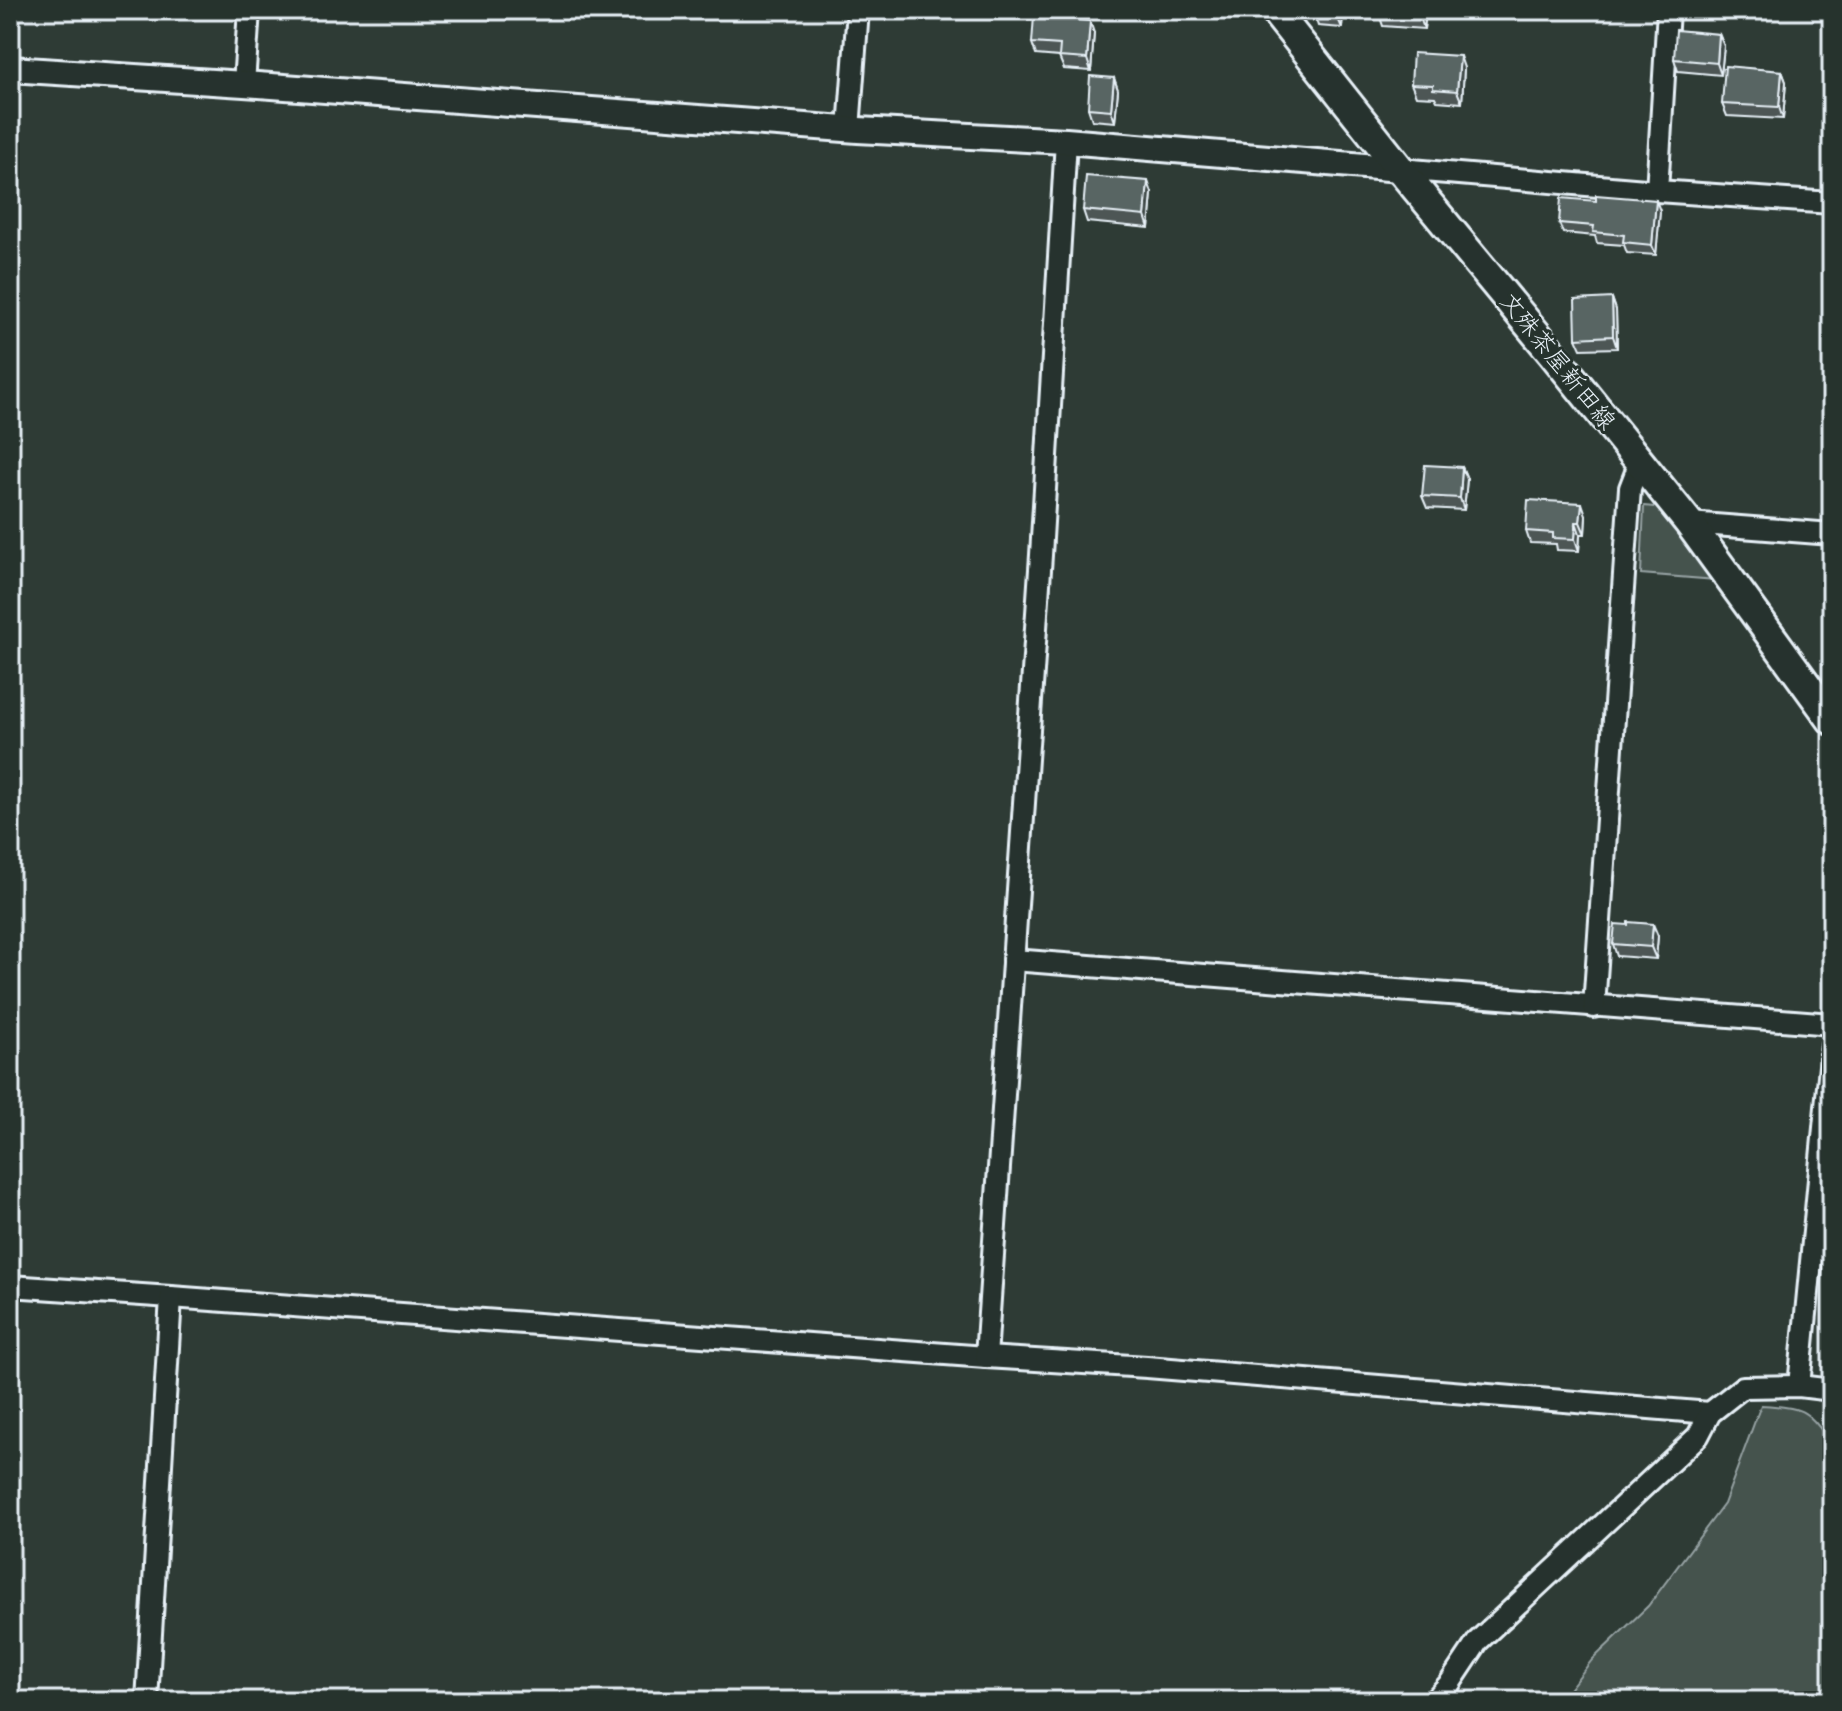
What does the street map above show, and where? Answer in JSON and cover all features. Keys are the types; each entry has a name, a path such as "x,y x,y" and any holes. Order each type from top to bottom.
{"main road":[{"name":"文殊茶屋新田線","path":"1274,10 1689,523 1832,720"}],"street":[{"path":"244,84 249,10"},
{"path":"849,129 858,10"},
{"path":"1657,191 1668,10"},
{"path":"10,69 849,129 1066,141 1832,203"},
{"path":"986,1357 1066,141"},
{"path":"1594,1007 1630,488 1640,462"},
{"path":"1689,523 1832,534"},
{"path":"1013,960 1832,1024"},
{"path":"1799,1386 1832,1045"},
{"path":"10,1286 1163,1368 1710,1413"},
{"path":"147,1701 171,1297"},
{"path":"1434,1701 1478,1641 1698,1436 1710,1413 1743,1387 1799,1386 1832,1390"}],"shaded area":[{"path":"1644,506 1664,508 1717,580 1641,574"},
{"path":"1761,1405 1803,1412 1832,1443 1832,1701 1560,1701 1592,1660 1648,1606 1724,1504"}],"building":[{"path":"1314,10 1338,10 1337,16 1314,14"},
{"path":"1379,10 1421,10 1420,17 1379,14"},
{"path":"1034,16 1090,21 1087,59 1059,57 1060,45 1032,43"},
{"path":"1676,30 1719,34 1717,63 1674,59"},
{"path":"1413,53 1460,56 1457,91 1411,84"},
{"path":"1725,66 1782,71 1779,107 1722,104"},
{"path":"1090,76 1114,78 1111,110 1088,108"},
{"path":"1086,176 1148,181 1145,216 1083,210"},
{"path":"1596,195 1656,200 1652,245 1623,242 1624,235 1593,232 1594,226 1559,223 1561,198 1596,201"},
{"path":"1612,298 1613,336 1576,338 1575,300"},
{"path":"1425,465 1462,467 1460,498 1422,496"},
{"path":"1528,500 1582,503 1575,539 1553,538 1553,533 1526,531"},
{"path":"1628,922 1653,924 1651,947 1613,944 1615,924 1628,925"}]}
